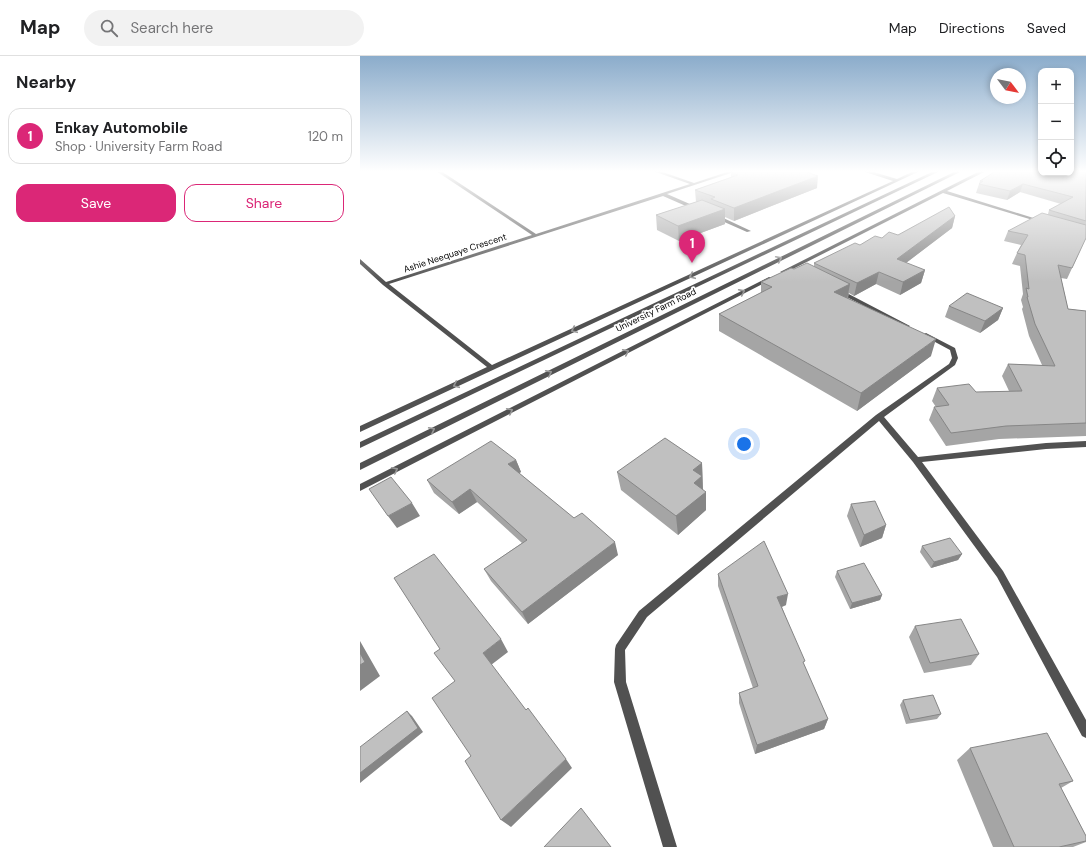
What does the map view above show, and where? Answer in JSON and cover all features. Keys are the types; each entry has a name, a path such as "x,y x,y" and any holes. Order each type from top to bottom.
{"street":[{"path":"494,208 535,234"},
{"name":"Ashie Neequaye Crescent","path":"385,284 618,208"},
{"path":"695,208 702,211"},
{"path":"360,429 840,208"},
{"name":"University Farm Road","path":"360,445 858,208"},
{"name":"University Farm Road","path":"360,467 884,208"},
{"path":"360,488 912,208"},
{"path":"996,208 1049,224"},
{"path":"709,214 749,231"},
{"path":"360,261 385,284 492,368"},
{"path":"792,268 799,271"},
{"path":"834,289 911,328"},
{"path":"670,847 620,682 620,649 643,614 879,417 952,365 955,358 953,349 918,331"},
{"path":"879,417 916,460 1000,574 1086,732"},
{"path":"916,460 1046,446 1086,444"}],"building":[{"path":"678,208 725,209 678,226 656,215"},
{"path":"947,208 950,208 955,216 897,259 925,270 903,282 879,272 857,283 814,263 855,243 860,245 875,236 882,238 889,232 898,235"},
{"path":"1053,208 1086,208 1086,221 1049,210"},
{"path":"1042,213 1086,225 1086,238 1072,268 1058,265 1068,309 1086,311 1086,423 1006,426 951,433 934,407 949,405 937,388 969,384 976,392 1022,391 1008,364 1055,366 1035,324 1027,297 1026,288 1029,289 1025,255 1017,253 1028,235 1008,231"},
{"path":"807,263 850,284 834,292 936,339 861,393 719,314 772,287 761,282 791,268 794,269"},
{"path":"967,293 1003,308 985,321 949,306"},
{"path":"665,438 702,463 693,470 702,476 694,483 706,492 676,516 617,472"},
{"path":"491,441 516,460 508,464 574,518 582,513 615,542 522,612 484,569 527,540 470,489 452,502 427,480"},
{"path":"391,477 412,503 388,516 369,489"},
{"path":"875,501 886,525 864,535 851,504"},
{"path":"950,538 962,554 934,562 922,546"},
{"path":"764,541 788,594 777,597 828,719 757,745 739,693 758,686 718,574"},
{"path":"434,554 501,639 483,653 526,710 528,708 566,759 501,820 465,761 471,756 432,698 455,681 434,653 440,649 394,578"},
{"path":"864,563 882,595 852,603 837,571"},
{"path":"961,619 979,654 930,663 915,626"},
{"path":"360,653 365,662 360,665"},
{"path":"933,695 941,714 910,720 903,700"},
{"path":"407,711 418,728 360,773 360,747"},
{"path":"1047,733 1073,781 1059,784 1086,836 1086,841 1059,847 1014,847 970,748"},
{"path":"581,808 611,847 544,847"}],"place":[{"name":"Enkay Automobile","path":"692,263"}]}
